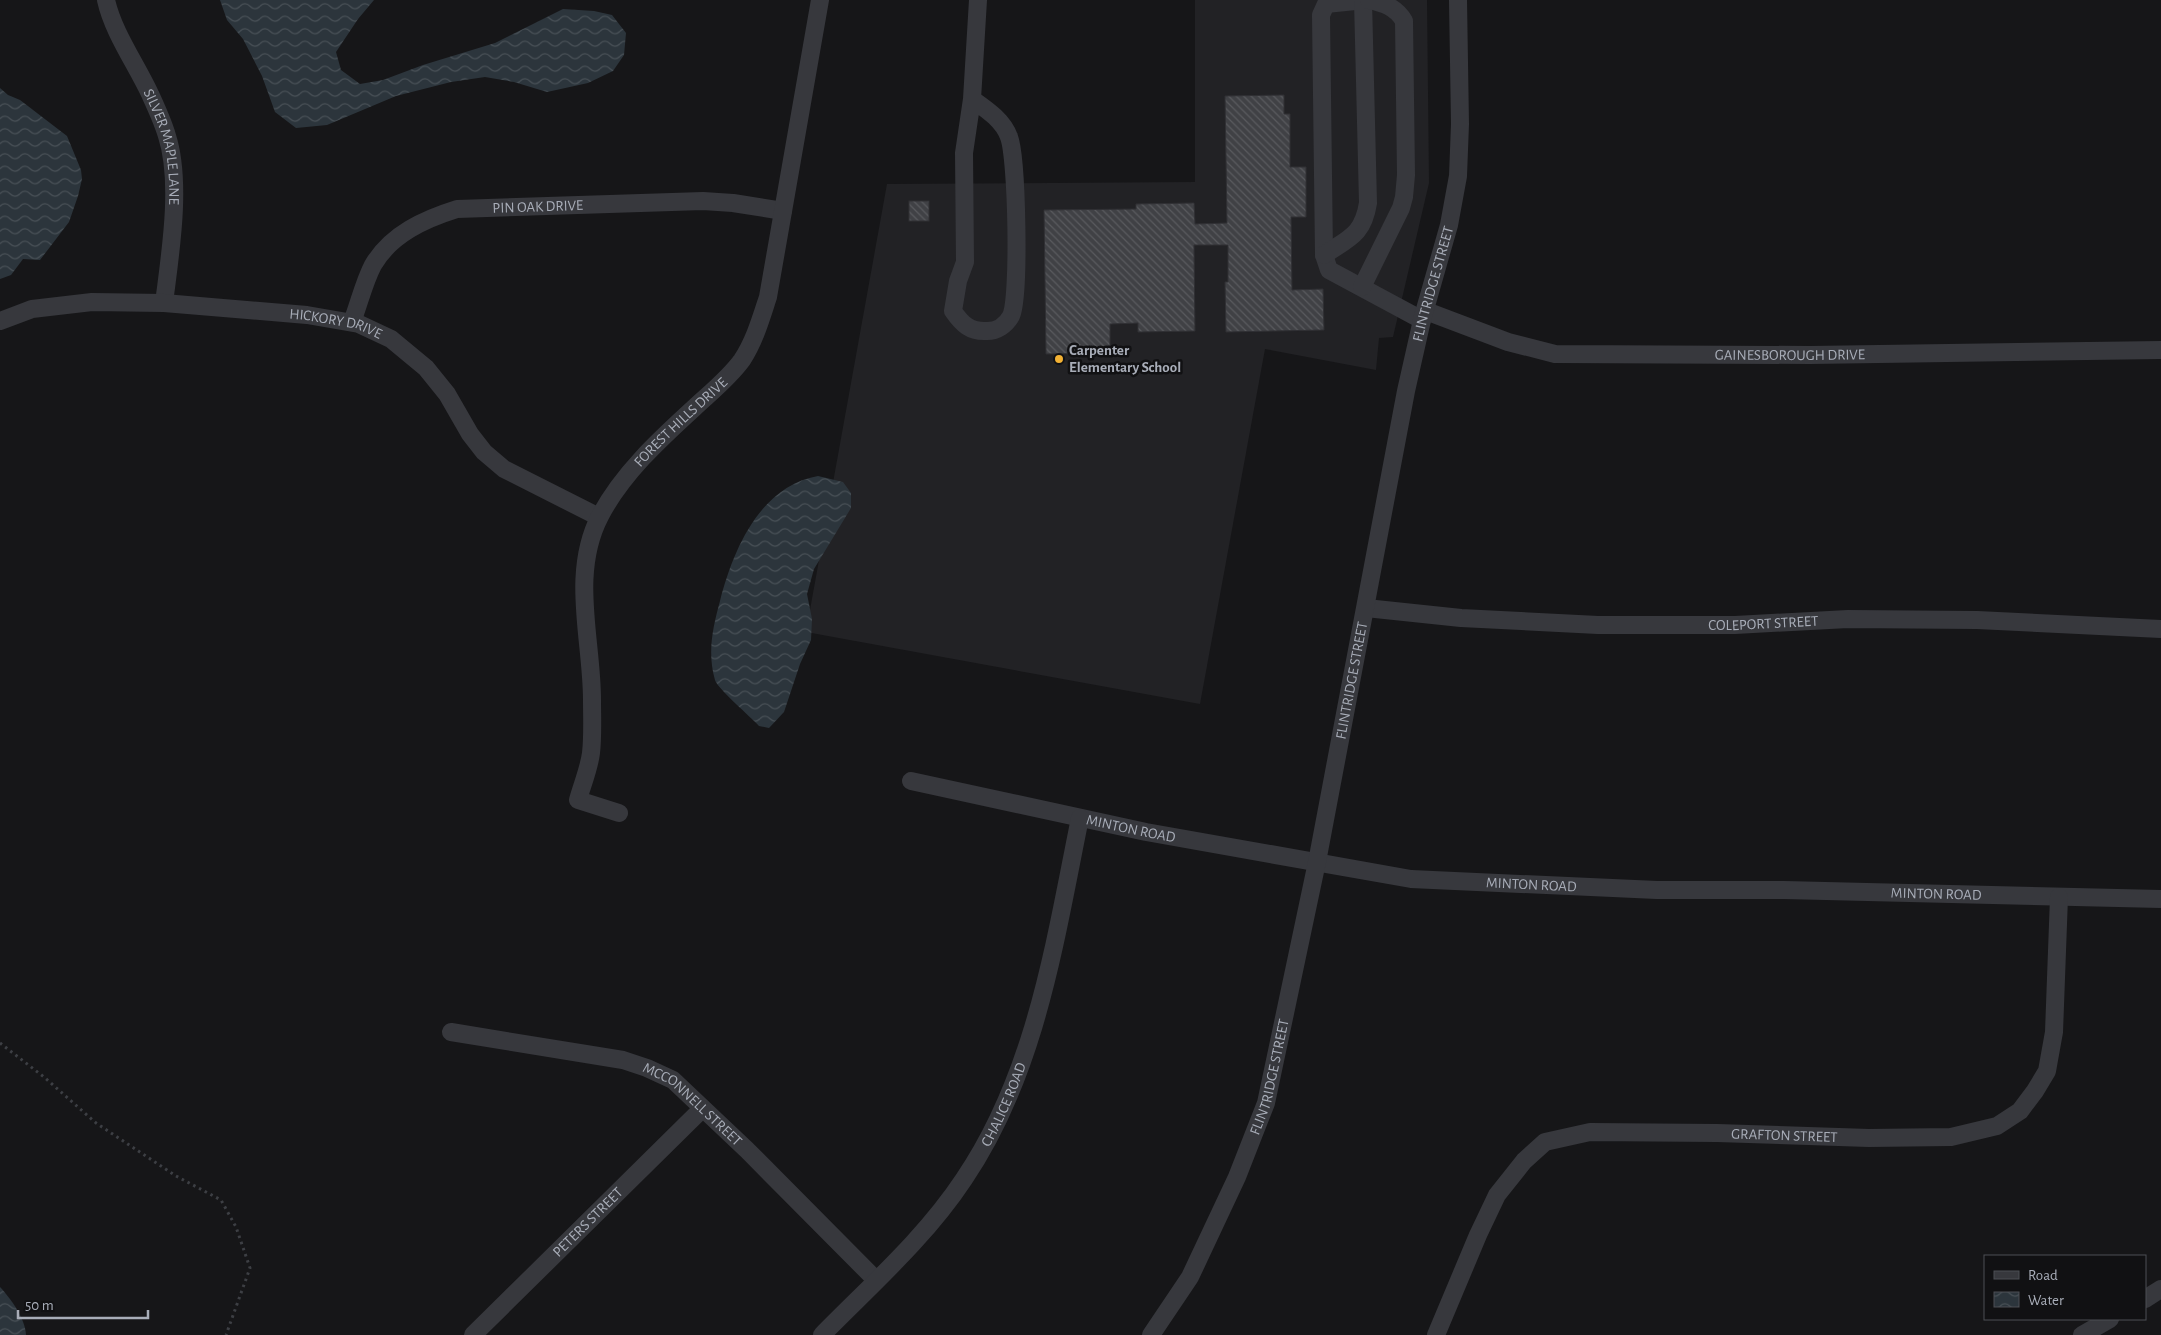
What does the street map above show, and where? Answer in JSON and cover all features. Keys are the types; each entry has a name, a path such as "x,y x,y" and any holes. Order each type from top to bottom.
{"street":[{"name":"SILVER MAPLE LANE","path":"106,0 125,48 150,94 168,137 173,166 173,227 164,303"},
{"name":"FOREST HILLS DRIVE","path":"619,813 578,800 591,754 592,698 584,605 584,572 590,542 599,517 621,482 645,456 715,389 741,360 757,330 768,297 820,0"},
{"path":"972,99 997,118 1009,136 1014,161 1016,291 1012,315 1005,326 990,331 978,331 963,325 953,311 958,281 965,262 964,153 972,99 978,0"},
{"path":"1324,255 1355,234 1362,226 1366,217 1368,203 1366,0"},
{"path":"1324,255 1321,15 1326,4 1366,0 1388,6 1396,11 1404,21 1406,175 1401,208 1362,287"},
{"name":"FLINTRIDGE STREET","path":"1151,1335 1190,1277 1238,1177 1266,1103 1317,862 1406,391 1424,315 1449,225 1458,176 1460,124 1458,0"},
{"name":"PIN OAK DRIVE","path":"352,322 374,265 394,240 426,219 457,209 703,201 733,203 784,211"},
{"name":"GAINESBOROUGH DRIVE","path":"1324,255 1329,270 1424,315 1508,342 1555,354 1800,355 2161,350"},
{"name":"HICKORY DRIVE","path":"0,321 32,309 92,302 164,303 307,315 359,324 391,339 426,368 447,394 479,446 504,469 599,517"},
{"name":"COLEPORT STREET","path":"1366,608 1461,618 1598,625 1734,625 1848,619 1977,620 2161,628"},
{"name":"MINTON ROAD","path":"911,781 1080,818 1412,879 1657,890 1784,890 2161,899"},
{"name":"CHALICE ROAD","path":"822,1335 908,1250 964,1180 992,1132 1018,1074 1034,1024 1054,944 1080,818"},
{"name":"GRAFTON STREET","path":"1436,1335 1497,1195 1524,1161 1545,1142 1590,1132 1717,1133 1869,1138 1951,1137 1996,1126 2020,1111 2035,1091 2046,1071 2054,1032 2059,897"},
{"name":"MCCONNELL STREET","path":"452,1032 623,1060 673,1080 748,1150 876,1280"},
{"name":"PETERS STREET","path":"473,1335 702,1109"},
{"path":"2146,1298 2161,1290"},
{"path":"2082,1335 2108,1320"}],"path":[{"path":"0,1043 44,1077 96,1123 176,1176 221,1200 236,1227 250,1268 226,1335"}],"shaded area":[{"name":"Carpenter Elementary School","path":"1195,0 1427,0 1429,183 1393,337 1379,338 1376,370 1265,349 1200,704 806,632 887,184 1195,182"}],"water":[{"path":"220,0 374,0 358,19 336,52 341,70 360,84 383,80 423,65 495,43 563,9 594,11 612,15 626,33 624,55 613,71 588,83 547,92 514,82 485,77 451,82 396,96 327,125 296,128 275,112 262,76 243,39 227,20"},
{"path":"0,88 8,95 20,100 67,136 81,170 82,179 69,222 40,260 23,259 11,275 0,279"},
{"path":"818,476 843,482 851,493 851,508 814,569 807,594 812,619 811,640 800,664 784,712 769,728 759,726 728,696 715,680 711,650 715,620 733,561 752,523 765,506 780,493 798,482"},
{"path":"0,1287 13,1303 23,1322 26,1335 0,1335"}],"building":[{"path":"1284,95 1284,114 1290,114 1290,167 1306,167 1306,217 1291,217 1292,290 1323,289 1324,330 1226,332 1225,282 1228,282 1228,245 1194,245 1195,331 1138,332 1138,323 1110,324 1110,353 1046,354 1044,210 1136,209 1136,204 1194,203 1195,224 1227,223 1225,96"},
{"path":"909,201 929,201 929,221 909,221"}],"place":[{"name":"Carpenter Elementary School","path":"1059,359"}]}
